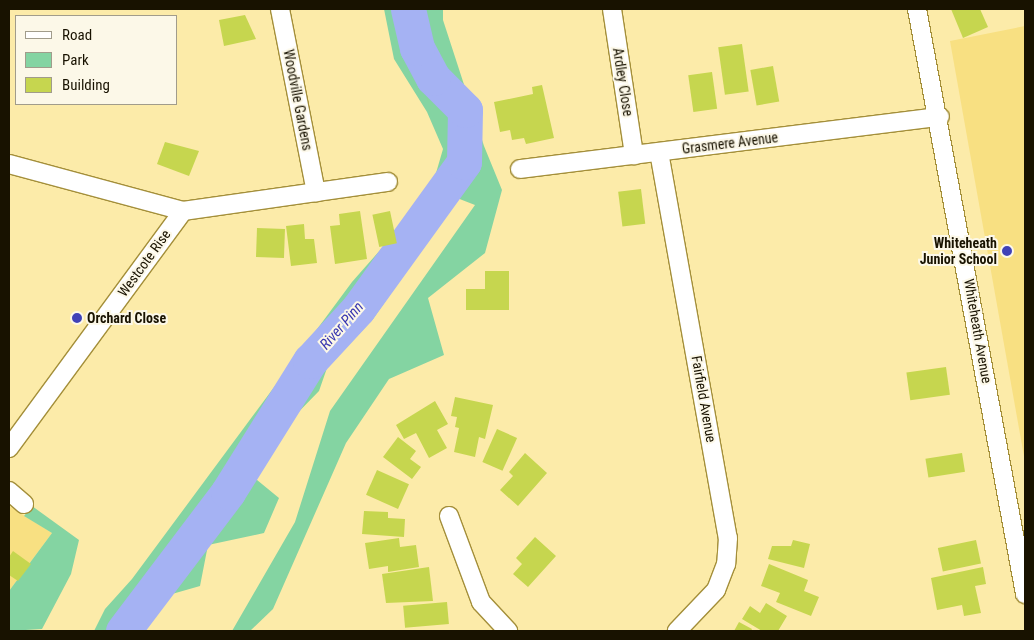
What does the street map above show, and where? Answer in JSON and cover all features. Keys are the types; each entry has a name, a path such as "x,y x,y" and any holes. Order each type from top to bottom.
{"street":[{"name":"Woodville Gardens","path":"280,9 316,192"},
{"name":"Ardley Close","path":"612,9 634,155"},
{"name":"Whiteheath Avenue","path":"917,9 940,117 1025,594"},
{"name":"Grasmere Avenue","path":"520,168 940,117"},
{"name":"Fairfield Avenue","path":"659,152 728,538 726,564 716,590 677,631"},
{"path":"9,164 183,210 388,182"},
{"name":"Westcote Rise","path":"9,448 183,210"},
{"path":"9,491 24,504"},
{"path":"449,516 481,602 508,631"}],"shaded area":[{"name":"Whiteheath Junior School","path":"1025,26 1025,462 950,41"},
{"path":"9,506 52,533 9,591"}],"green space":[{"path":"384,9 443,9 443,20 484,146 502,190 485,253 428,298 444,355 389,379 346,443 273,609 250,631 232,631 295,522 330,411 475,205 457,198 373,319 327,368 319,391 281,430 251,475 279,498 264,533 208,545 200,586 165,596 141,631 94,631 105,609 132,579 352,282 404,223 434,180 443,149 427,112 394,59"},
{"path":"32,506 79,540 71,574 42,629 9,631 9,591 52,533 24,516"}],"building":[{"path":"951,9 980,9 988,27 963,38"},
{"path":"245,15 256,39 224,46 219,20"},
{"path":"742,44 749,92 725,95 718,47"},
{"path":"773,66 779,101 757,105 750,70"},
{"path":"712,72 717,109 693,112 688,75"},
{"path":"542,85 554,138 526,144 524,138 512,140 510,130 500,132 494,102 533,94 532,87"},
{"path":"165,142 199,151 189,176 157,164"},
{"path":"641,189 645,224 622,227 618,192"},
{"path":"360,211 367,259 335,264 330,226 340,225 339,214"},
{"path":"390,211 397,243 379,247 372,215"},
{"path":"304,224 305,239 314,239 317,263 291,266 286,226"},
{"path":"257,228 285,229 284,258 256,257"},
{"path":"485,271 509,271 509,310 466,310 466,289 485,289"},
{"path":"946,367 950,395 910,400 906,373"},
{"path":"455,397 493,405 485,439 479,437 475,457 454,452 459,428 455,427 457,417 451,416"},
{"path":"435,401 448,424 437,430 447,448 429,458 416,433 404,439 396,425"},
{"path":"497,429 517,438 502,471 482,462"},
{"path":"398,437 416,451 410,459 421,467 412,479 383,457"},
{"path":"525,453 547,473 518,506 500,490 513,476 509,472"},
{"path":"962,453 965,472 928,478 925,459"},
{"path":"377,470 409,484 398,509 366,495"},
{"path":"364,511 388,512 388,518 405,519 404,537 362,534"},
{"path":"535,537 556,556 528,587 513,574 522,564 516,558"},
{"path":"399,538 400,547 416,545 419,567 388,572 388,566 369,569 365,543"},
{"path":"793,540 810,544 804,568 768,559 772,546 791,546"},
{"path":"976,540 981,563 943,572 938,548"},
{"path":"13,551 31,564 18,581 9,575 9,557"},
{"path":"769,564 808,580 804,591 819,597 811,616 776,602 780,593 761,586"},
{"path":"429,567 433,601 386,603 382,574"},
{"path":"983,567 986,584 975,586 981,613 964,616 962,605 937,610 931,578"},
{"path":"447,602 449,624 405,628 403,606"},
{"path":"766,603 787,616 778,631 762,631 742,619 750,606 760,613"},
{"path":"739,622 752,629 751,631 734,631"}],"waterway":[{"name":"River Pinn","path":"123,631 228,492 310,361 358,309 464,162 465,110 433,78 417,48 408,9"}],"place":[{"name":"Whiteheath Junior School","path":"1007,251"},
{"name":"Orchard Close","path":"77,318"}]}
